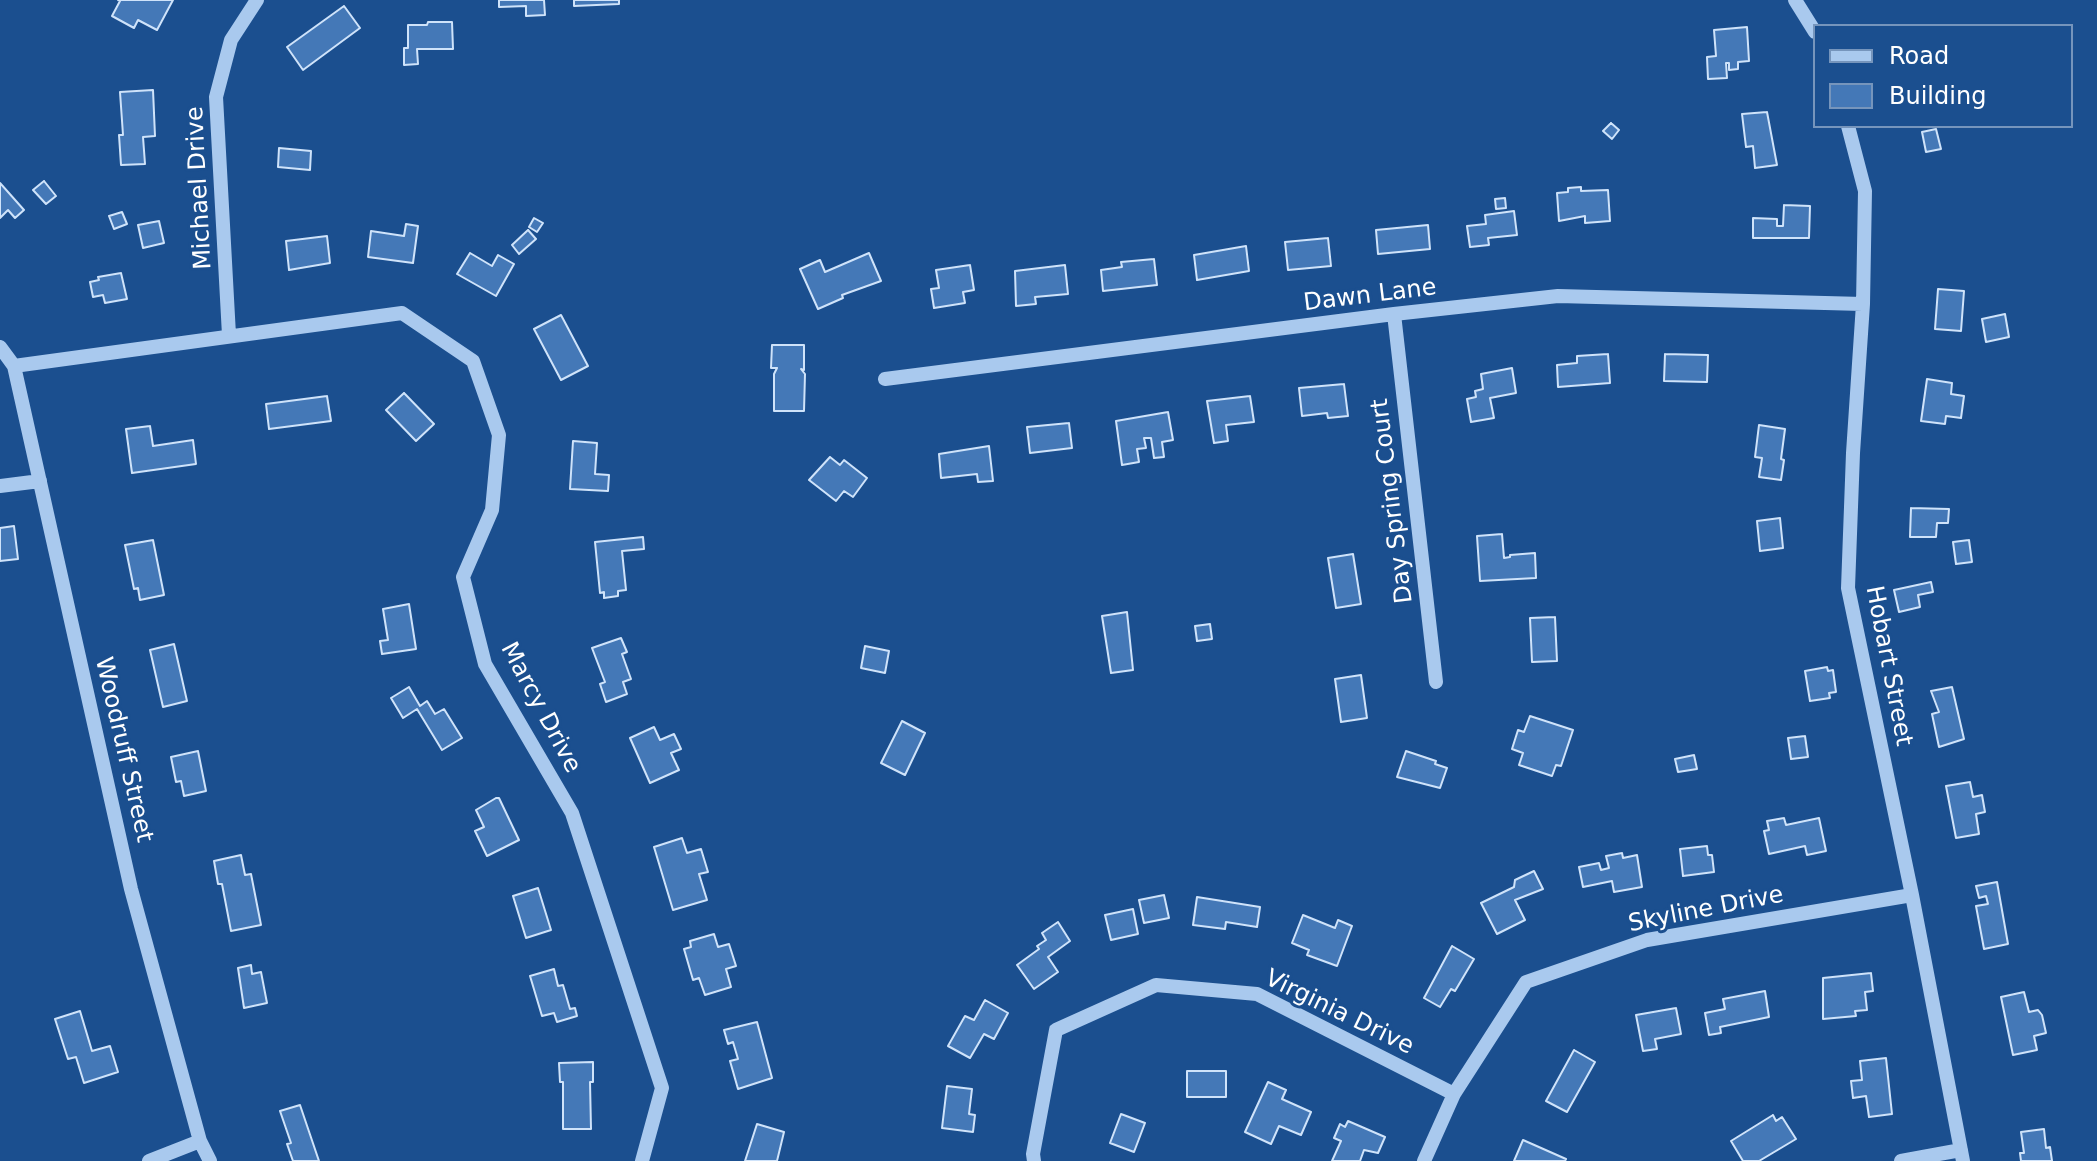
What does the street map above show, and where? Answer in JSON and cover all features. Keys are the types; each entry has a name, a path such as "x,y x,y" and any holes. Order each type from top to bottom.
{"street":[{"name":"Michael Drive","path":"229,335 216,97 231,40 257,0"},
{"path":"1795,0 1813,29"},
{"name":"Hobart Street","path":"1849,128 1865,191 1863,304 1848,588 1962,1156"},
{"name":"Dawn Lane","path":"885,379 1558,296 1863,304"},
{"name":"Marcy Drive","path":"14,366 402,313 473,361 499,435 492,510 463,577 485,664 572,813 662,1088 642,1161"},
{"name":"Day Spring Court","path":"1394,314 1436,682"},
{"name":"Woodruff Street","path":"0,347 14,366 131,889 200,1141 210,1161"},
{"path":"0,486 40,481"},
{"name":"Skyline Drive","path":"1424,1161 1454,1094 1526,982 1647,940 1912,895"},
{"name":"Virginia Drive","path":"1034,1161 1056,1030 1156,985 1257,994 1454,1094"},
{"path":"149,1161 200,1141"},
{"path":"1901,1161 1962,1156"}],"building":[{"path":"118,0 173,0 157,30 138,20 134,28 112,16"},
{"path":"499,0 544,0 545,15 526,16 526,6 499,7"},
{"path":"574,0 619,0 619,4 574,6"},
{"path":"344,6 360,28 303,70 287,47"},
{"path":"428,22 452,22 453,49 417,49 418,64 404,65 408,25 427,25"},
{"path":"1747,27 1749,61 1738,62 1738,69 1729,70 1729,63 1726,63 1727,78 1708,79 1707,57 1716,56 1714,30"},
{"path":"153,90 155,136 143,137 145,164 121,165 119,135 123,135 120,92"},
{"path":"1767,112 1777,165 1755,168 1753,146 1746,147 1742,114"},
{"path":"1611,123 1619,130 1612,139 1603,131"},
{"path":"1936,129 1941,149 1926,152 1922,132"},
{"path":"279,148 311,151 310,170 278,167"},
{"path":"44,181 56,196 46,204 33,190"},
{"path":"0,183 24,210 15,218 8,210 0,218"},
{"path":"1581,187 1581,191 1608,190 1610,221 1585,223 1585,216 1559,221 1557,193"},
{"path":"1505,198 1506,208 1496,209 1495,199"},
{"path":"1784,205 1810,206 1809,238 1753,238 1753,218 1777,219 1777,226 1783,226"},
{"path":"1514,211 1517,235 1488,238 1489,245 1470,247 1467,226 1486,224 1485,215"},
{"path":"122,212 127,224 114,229 109,216"},
{"path":"534,218 543,223 537,232 529,227"},
{"path":"159,221 164,243 143,248 138,225"},
{"path":"406,224 418,226 413,263 368,257 371,231 404,236"},
{"path":"1428,225 1430,249 1378,254 1376,230"},
{"path":"528,230 536,239 519,254 512,245"},
{"path":"327,236 330,263 289,270 286,241"},
{"path":"1328,238 1331,266 1288,270 1285,242"},
{"path":"1246,246 1249,271 1197,280 1194,255"},
{"path":"470,253 492,266 498,255 514,264 496,296 457,274"},
{"path":"869,253 881,281 842,295 843,298 818,309 800,269 820,260 825,272"},
{"path":"1154,259 1157,285 1103,291 1101,270 1122,267 1121,262"},
{"path":"970,265 974,290 963,292 965,303 934,308 931,289 939,288 936,270"},
{"path":"1065,265 1068,294 1035,297 1036,304 1016,306 1015,271"},
{"path":"121,273 127,299 105,303 103,295 93,297 90,282 99,280 98,277"},
{"path":"1938,289 1964,291 1961,331 1935,329"},
{"path":"2005,314 2009,337 1986,342 1982,319"},
{"path":"561,315 588,366 561,380 534,329"},
{"path":"772,345 804,345 804,370 801,369 805,374 804,411 774,411 774,374 777,368 771,368"},
{"path":"1608,354 1610,383 1558,387 1557,365 1577,363 1577,356"},
{"path":"1665,354 1708,355 1707,382 1664,381"},
{"path":"1512,368 1516,393 1490,398 1494,418 1471,422 1467,399 1476,397 1475,391 1483,389 1481,374"},
{"path":"1927,379 1952,383 1951,394 1964,396 1961,418 1946,416 1945,424 1921,421"},
{"path":"1344,384 1348,416 1328,418 1327,413 1302,416 1299,388"},
{"path":"404,393 434,424 416,441 386,410"},
{"path":"327,396 331,421 269,429 266,404"},
{"path":"1250,396 1254,422 1226,425 1228,441 1214,443 1207,401"},
{"path":"1168,412 1173,440 1162,442 1164,457 1154,458 1151,438 1144,438 1146,448 1137,449 1139,462 1122,465 1116,421"},
{"path":"1069,423 1072,448 1030,453 1027,427"},
{"path":"1759,425 1785,429 1781,480 1759,477 1762,458 1755,457"},
{"path":"150,426 153,446 193,440 196,464 132,473 126,429"},
{"path":"573,441 597,443 595,474 609,475 608,491 570,489"},
{"path":"989,446 993,481 978,482 977,474 941,478 939,454"},
{"path":"830,457 840,465 844,460 867,478 853,497 844,491 836,501 809,480"},
{"path":"1911,508 1949,509 1948,523 1937,523 1936,537 1910,537"},
{"path":"1780,518 1783,548 1760,551 1757,521"},
{"path":"14,526 18,559 0,561 0,528"},
{"path":"1502,534 1504,558 1535,553 1536,578 1480,581 1477,536"},
{"path":"643,537 644,549 622,551 626,590 618,591 618,596 604,598 604,592 600,593 595,542"},
{"path":"153,540 164,595 140,600 138,588 134,589 125,545"},
{"path":"1969,540 1972,562 1956,564 1953,542"},
{"path":"1353,554 1361,604 1336,608 1328,558"},
{"path":"1931,582 1933,592 1918,595 1920,607 1899,612 1894,590"},
{"path":"409,604 416,649 382,654 380,641 388,640 383,609"},
{"path":"1127,612 1133,670 1111,673 1102,616"},
{"path":"1555,617 1557,661 1532,662 1530,618"},
{"path":"1210,624 1212,639 1197,641 1195,626"},
{"path":"621,638 627,652 622,654 631,679 623,682 627,694 606,702 600,684 605,682 592,648"},
{"path":"174,644 187,701 163,707 150,650"},
{"path":"865,646 889,651 885,673 861,668"},
{"path":"1827,667 1828,671 1833,670 1836,692 1829,693 1830,698 1810,701 1805,671"},
{"path":"1361,675 1367,718 1341,722 1335,679"},
{"path":"409,687 420,706 427,701 435,714 444,709 462,738 442,750 417,709 403,718 391,698"},
{"path":"1952,687 1964,739 1939,747 1932,714 1939,712 1931,691"},
{"path":"1530,716 1573,730 1561,766 1556,765 1552,776 1519,765 1523,753 1512,749 1518,730 1524,732"},
{"path":"902,721 925,733 905,775 881,763"},
{"path":"654,727 660,740 674,734 681,749 671,753 679,770 650,783 630,738"},
{"path":"1805,736 1808,757 1791,759 1788,738"},
{"path":"198,751 206,791 184,796 181,781 176,782 171,757"},
{"path":"1406,751 1447,768 1440,788 1397,777"},
{"path":"1694,755 1697,769 1678,772 1675,759"},
{"path":"1970,782 1973,797 1982,795 1985,812 1976,814 1979,834 1956,838 1946,786"},
{"path":"499,798 519,840 487,856 475,831 484,827 476,810"},
{"path":"1784,818 1786,825 1819,818 1826,851 1807,855 1805,846 1769,854 1764,831 1769,830 1767,821"},
{"path":"682,838 687,853 701,849 708,872 699,874 707,900 673,910 654,847"},
{"path":"1707,846 1708,855 1712,855 1714,872 1683,876 1680,849"},
{"path":"1622,853 1623,858 1637,855 1642,887 1614,892 1612,881 1583,887 1579,867 1599,863 1601,870 1609,868 1606,856"},
{"path":"241,855 245,875 251,874 261,925 231,931 214,861"},
{"path":"1534,871 1543,889 1515,900 1525,920 1497,934 1481,903 1514,887 1515,880"},
{"path":"1997,882 2008,944 1984,949 1976,906 1988,904 1986,896 1979,898 1976,886"},
{"path":"538,888 551,930 526,938 513,896"},
{"path":"1164,895 1169,918 1144,923 1139,900"},
{"path":"1197,897 1260,907 1257,927 1226,922 1225,929 1193,925"},
{"path":"1133,909 1138,934 1111,940 1105,915"},
{"path":"1303,915 1335,928 1338,920 1352,926 1337,966 1307,955 1309,950 1292,943"},
{"path":"1058,922 1070,941 1048,957 1058,972 1034,989 1017,965 1039,949 1037,946 1046,940 1042,933"},
{"path":"714,934 718,947 729,944 736,966 726,969 731,987 705,995 699,978 693,980 684,949 691,947 690,941"},
{"path":"1452,946 1474,959 1455,991 1451,989 1440,1007 1424,998"},
{"path":"251,965 252,974 261,972 267,1003 244,1008 238,968"},
{"path":"554,969 558,986 563,985 570,1009 575,1008 577,1016 557,1022 554,1013 542,1016 530,976"},
{"path":"1871,973 1873,991 1865,992 1867,1010 1855,1011 1856,1016 1823,1019 1823,978"},
{"path":"1765,991 1769,1017 1720,1027 1721,1033 1709,1035 1705,1013 1725,1009 1723,999"},
{"path":"2024,992 2029,1012 2038,1010 2046,1033 2034,1036 2037,1050 2013,1055 2001,997"},
{"path":"985,1000 1008,1013 994,1039 984,1034 970,1058 948,1046 965,1016 974,1020"},
{"path":"1676,1008 1681,1034 1655,1039 1657,1049 1643,1051 1636,1015"},
{"path":"80,1011 92,1051 110,1046 118,1072 84,1083 76,1057 68,1059 55,1019"},
{"path":"757,1022 772,1078 738,1089 730,1061 738,1059 733,1042 728,1044 724,1030"},
{"path":"1574,1050 1595,1062 1567,1112 1546,1101"},
{"path":"1886,1058 1892,1114 1869,1117 1866,1096 1853,1098 1851,1081 1862,1080 1860,1061"},
{"path":"593,1062 593,1082 590,1082 591,1129 563,1129 563,1082 560,1082 559,1063"},
{"path":"1187,1071 1226,1071 1226,1097 1187,1097"},
{"path":"1268,1082 1286,1090 1282,1099 1311,1112 1301,1135 1279,1126 1271,1144 1245,1132"},
{"path":"947,1086 972,1089 969,1114 975,1115 973,1132 942,1128"},
{"path":"300,1105 319,1161 293,1161 287,1144 291,1143 280,1111"},
{"path":"1121,1114 1145,1123 1134,1152 1110,1143"},
{"path":"1773,1115 1776,1121 1782,1117 1796,1139 1759,1161 1743,1161 1731,1141"},
{"path":"1348,1121 1385,1137 1378,1153 1364,1150 1360,1161 1332,1161 1341,1141 1334,1138 1340,1124 1345,1127"},
{"path":"757,1124 784,1132 777,1161 745,1161"},
{"path":"2044,1129 2046,1148 2050,1147 2052,1161 2021,1161 2020,1153 2024,1153 2021,1132"},
{"path":"1523,1140 1566,1159 1514,1161"}]}
